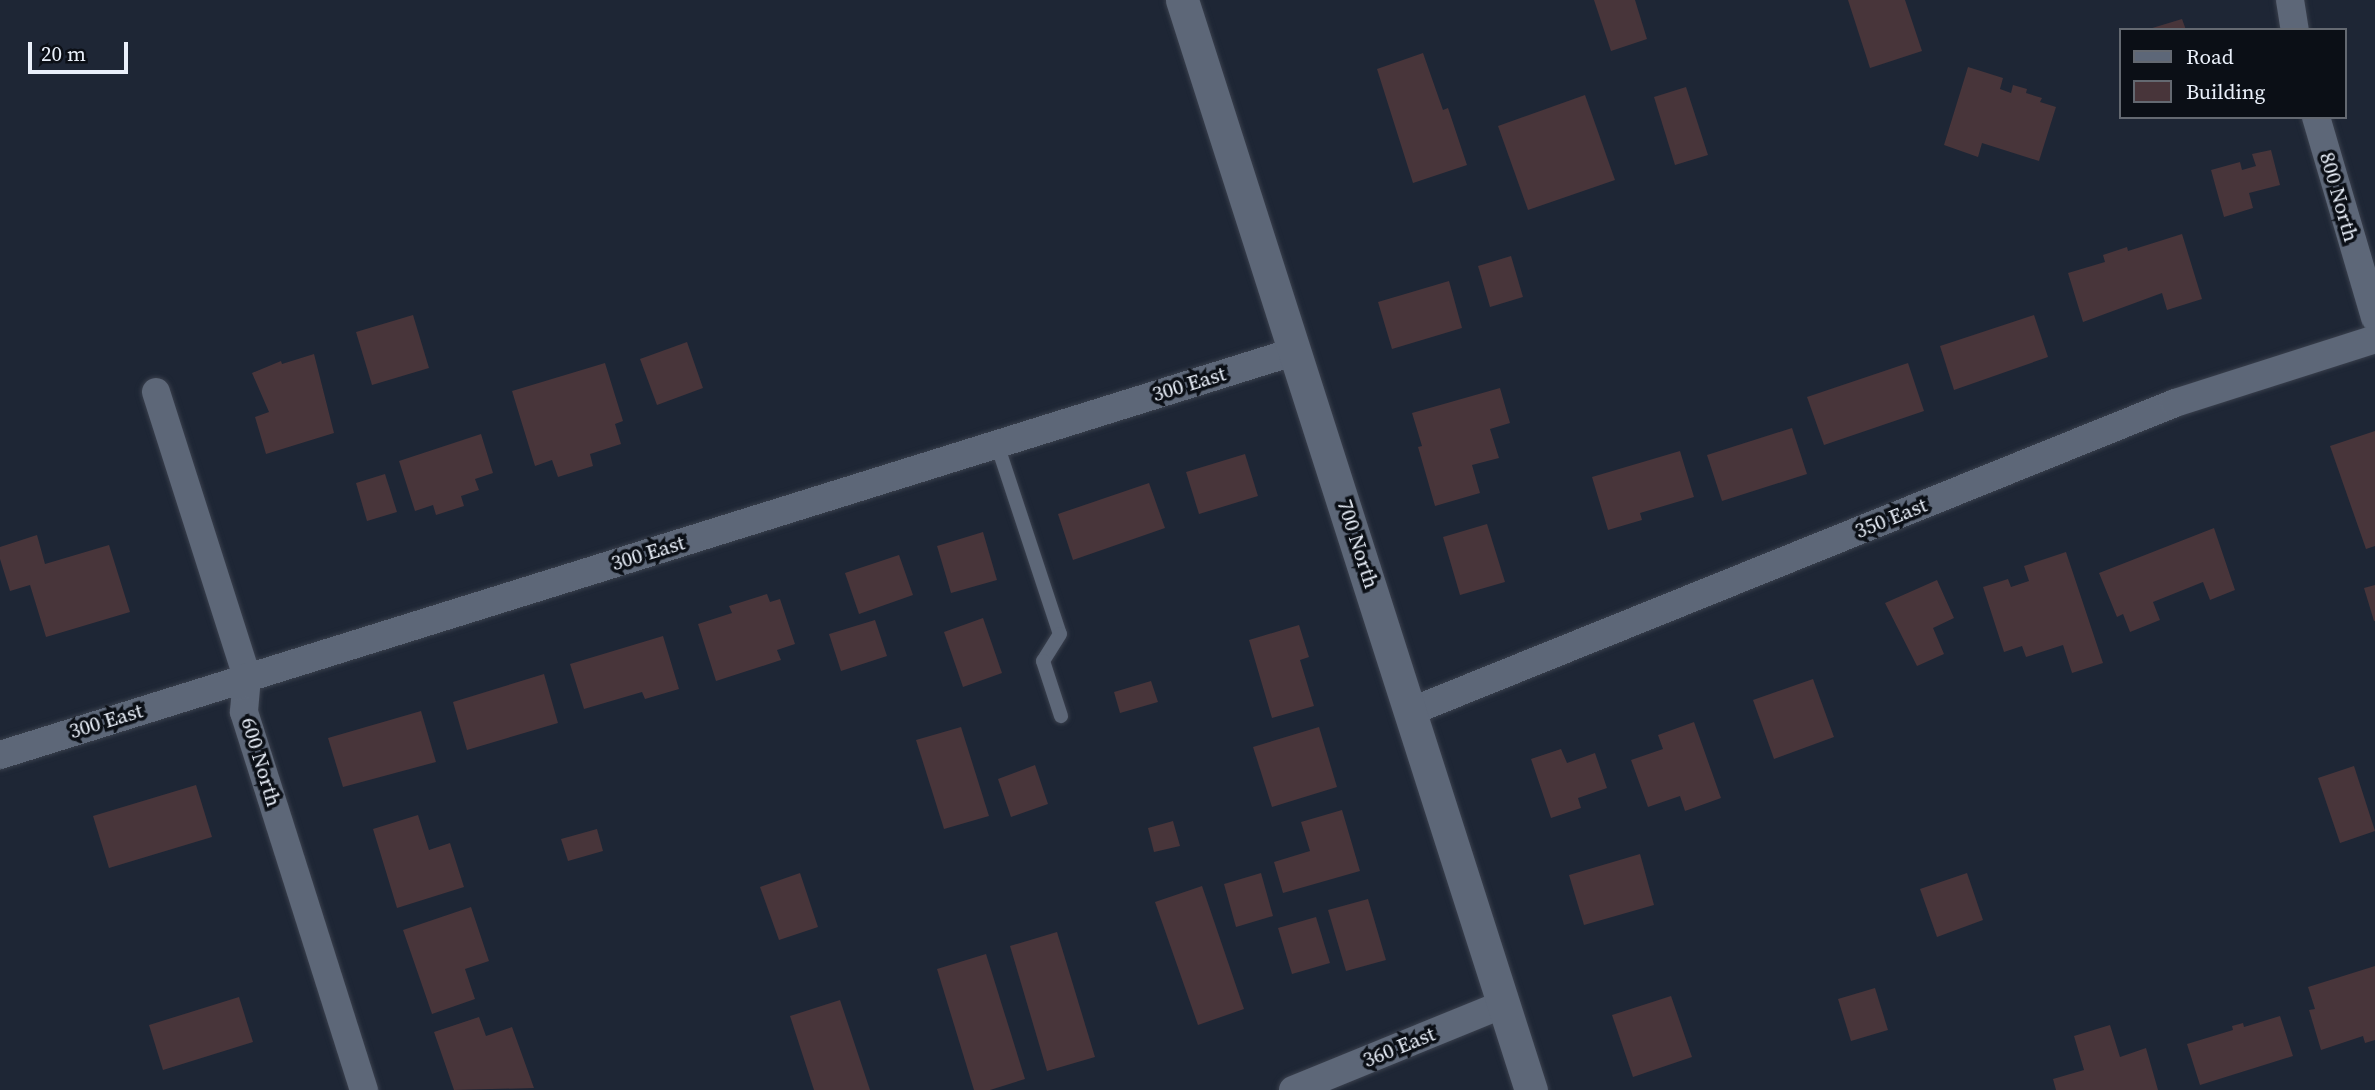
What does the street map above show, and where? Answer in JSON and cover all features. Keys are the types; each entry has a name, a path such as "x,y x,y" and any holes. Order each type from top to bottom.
{"street":[{"name":"700 North","path":"1182,0 1412,711 1531,1090"},
{"path":"2290,0 2294,28"},
{"name":"800 North","path":"2317,119 2375,318"},
{"name":"350 East","path":"1412,711 2175,403 2375,339"},
{"name":"300 East","path":"0,755 1296,351"},
{"name":"600 North","path":"156,392 247,677 244,712 365,1090"},
{"name":"360 East","path":"1293,1090 1504,1004"}],"lane":[{"path":"997,444 1060,634 1043,661 1060,716"}],"building":[{"path":"1594,0 1635,0 1647,39 1611,51"},
{"path":"1848,0 1905,0 1922,51 1870,68"},
{"path":"2182,19 2185,28 2152,28"},
{"path":"1423,53 1443,110 1448,108 1467,165 1413,183 1377,69"},
{"path":"1968,67 2003,78 2000,89 2011,93 2013,85 2027,89 2026,93 2042,98 2040,102 2056,107 2039,161 1982,143 1978,157 1944,145"},
{"path":"1686,87 1708,155 1675,165 1654,97"},
{"path":"1585,95 1615,180 1528,210 1498,126"},
{"path":"2271,150 2280,185 2249,193 2253,208 2224,217 2211,170 2240,162 2242,170 2256,166 2252,154"},
{"path":"2182,234 2202,299 2167,310 2162,293 2083,322 2068,273 2105,262 2103,255 2127,247 2128,251"},
{"path":"1511,256 1523,297 1490,307 1478,266"},
{"path":"1449,281 1462,328 1392,349 1378,302"},
{"path":"413,315 429,368 372,385 356,332"},
{"path":"2034,315 2048,357 1954,390 1940,346"},
{"path":"687,342 703,388 657,405 640,359"},
{"path":"314,354 334,433 266,454 255,417 269,412 252,373 281,361 282,364"},
{"path":"605,363 623,421 615,424 621,444 590,454 593,466 558,477 552,460 535,466 512,391"},
{"path":"1908,363 1924,411 1824,445 1807,397"},
{"path":"1500,388 1510,423 1490,429 1499,458 1472,465 1480,493 1435,506 1418,447 1422,446 1412,413"},
{"path":"1792,428 1807,474 1722,501 1707,455"},
{"path":"2375,431 2375,546 2366,549 2330,446"},
{"path":"481,434 493,473 475,479 479,490 461,496 464,506 436,515 433,505 415,511 399,461"},
{"path":"1680,451 1694,497 1640,513 1642,520 1608,530 1592,477"},
{"path":"1245,454 1258,496 1199,514 1186,472"},
{"path":"385,474 397,512 367,521 356,483"},
{"path":"1149,483 1165,528 1073,560 1058,514"},
{"path":"1487,524 1505,582 1460,595 1443,537"},
{"path":"2214,528 2235,590 2210,600 2203,582 2153,602 2160,620 2130,632 2123,614 2117,617 2099,573"},
{"path":"983,532 997,580 951,593 937,546"},
{"path":"37,535 45,564 109,545 130,612 46,637 30,585 10,591 0,559 0,547"},
{"path":"2066,552 2103,663 2072,673 2063,645 2026,657 2022,646 2004,652 1983,587 2008,579 2011,587 2029,581 2024,566"},
{"path":"899,555 913,595 859,614 845,573"},
{"path":"1937,580 1954,618 1933,628 1944,654 1917,666 1885,603"},
{"path":"2375,585 2375,621 2374,621 2364,588"},
{"path":"767,594 770,602 780,599 795,644 777,650 781,660 716,681 698,624 732,613 729,606"},
{"path":"983,618 1002,673 963,687 944,632"},
{"path":"875,620 887,656 841,671 829,634"},
{"path":"1299,625 1309,657 1300,660 1314,706 1272,718 1249,640"},
{"path":"663,636 679,689 645,699 642,692 584,709 570,664"},
{"path":"544,674 558,723 467,750 453,702"},
{"path":"1813,679 1834,737 1774,759 1753,700"},
{"path":"1151,681 1158,702 1120,713 1114,692"},
{"path":"421,711 436,762 343,787 328,738"},
{"path":"1694,722 1721,798 1685,811 1680,796 1648,807 1631,760 1663,749 1658,735"},
{"path":"961,727 989,816 944,829 916,740"},
{"path":"1319,727 1337,787 1272,807 1253,747"},
{"path":"1561,749 1567,763 1595,753 1607,788 1578,798 1581,808 1551,818 1531,759"},
{"path":"1035,765 1048,804 1011,817 998,779"},
{"path":"2354,766 2375,831 2340,843 2318,778"},
{"path":"196,785 212,837 109,868 93,816"},
{"path":"1342,810 1360,871 1283,893 1274,862 1310,851 1301,822"},
{"path":"418,815 429,850 450,843 464,887 397,908 373,829"},
{"path":"1173,821 1180,846 1154,852 1148,828"},
{"path":"597,829 603,851 568,861 561,839"},
{"path":"1640,854 1654,905 1584,925 1569,875"},
{"path":"800,873 818,927 779,940 760,887"},
{"path":"1261,873 1273,916 1236,927 1224,884"},
{"path":"1967,873 1983,920 1937,937 1920,889"},
{"path":"1202,886 1244,1009 1198,1025 1155,902"},
{"path":"1368,899 1386,960 1346,971 1328,910"},
{"path":"471,907 489,961 465,969 475,999 432,1014 403,930"},
{"path":"1316,917 1330,963 1292,974 1278,928"},
{"path":"1057,932 1095,1057 1047,1071 1010,946"},
{"path":"986,954 1025,1079 990,1090 974,1090 937,969"},
{"path":"2375,966 2375,1040 2365,1043 2363,1036 2321,1050 2309,1010 2315,1009 2308,987"},
{"path":"1875,988 1888,1030 1851,1041 1838,999"},
{"path":"1671,996 1692,1057 1633,1077 1612,1015"},
{"path":"239,997 253,1042 163,1070 149,1025"},
{"path":"840,1000 870,1090 814,1090 790,1016"},
{"path":"2280,1016 2293,1056 2200,1085 2187,1044 2233,1030 2232,1026 2243,1023 2244,1027"},
{"path":"479,1017 486,1036 512,1027 534,1088 454,1090 434,1032"},
{"path":"2110,1025 2120,1057 2146,1048 2158,1090 2056,1090 2053,1079 2084,1070 2074,1036"}]}
